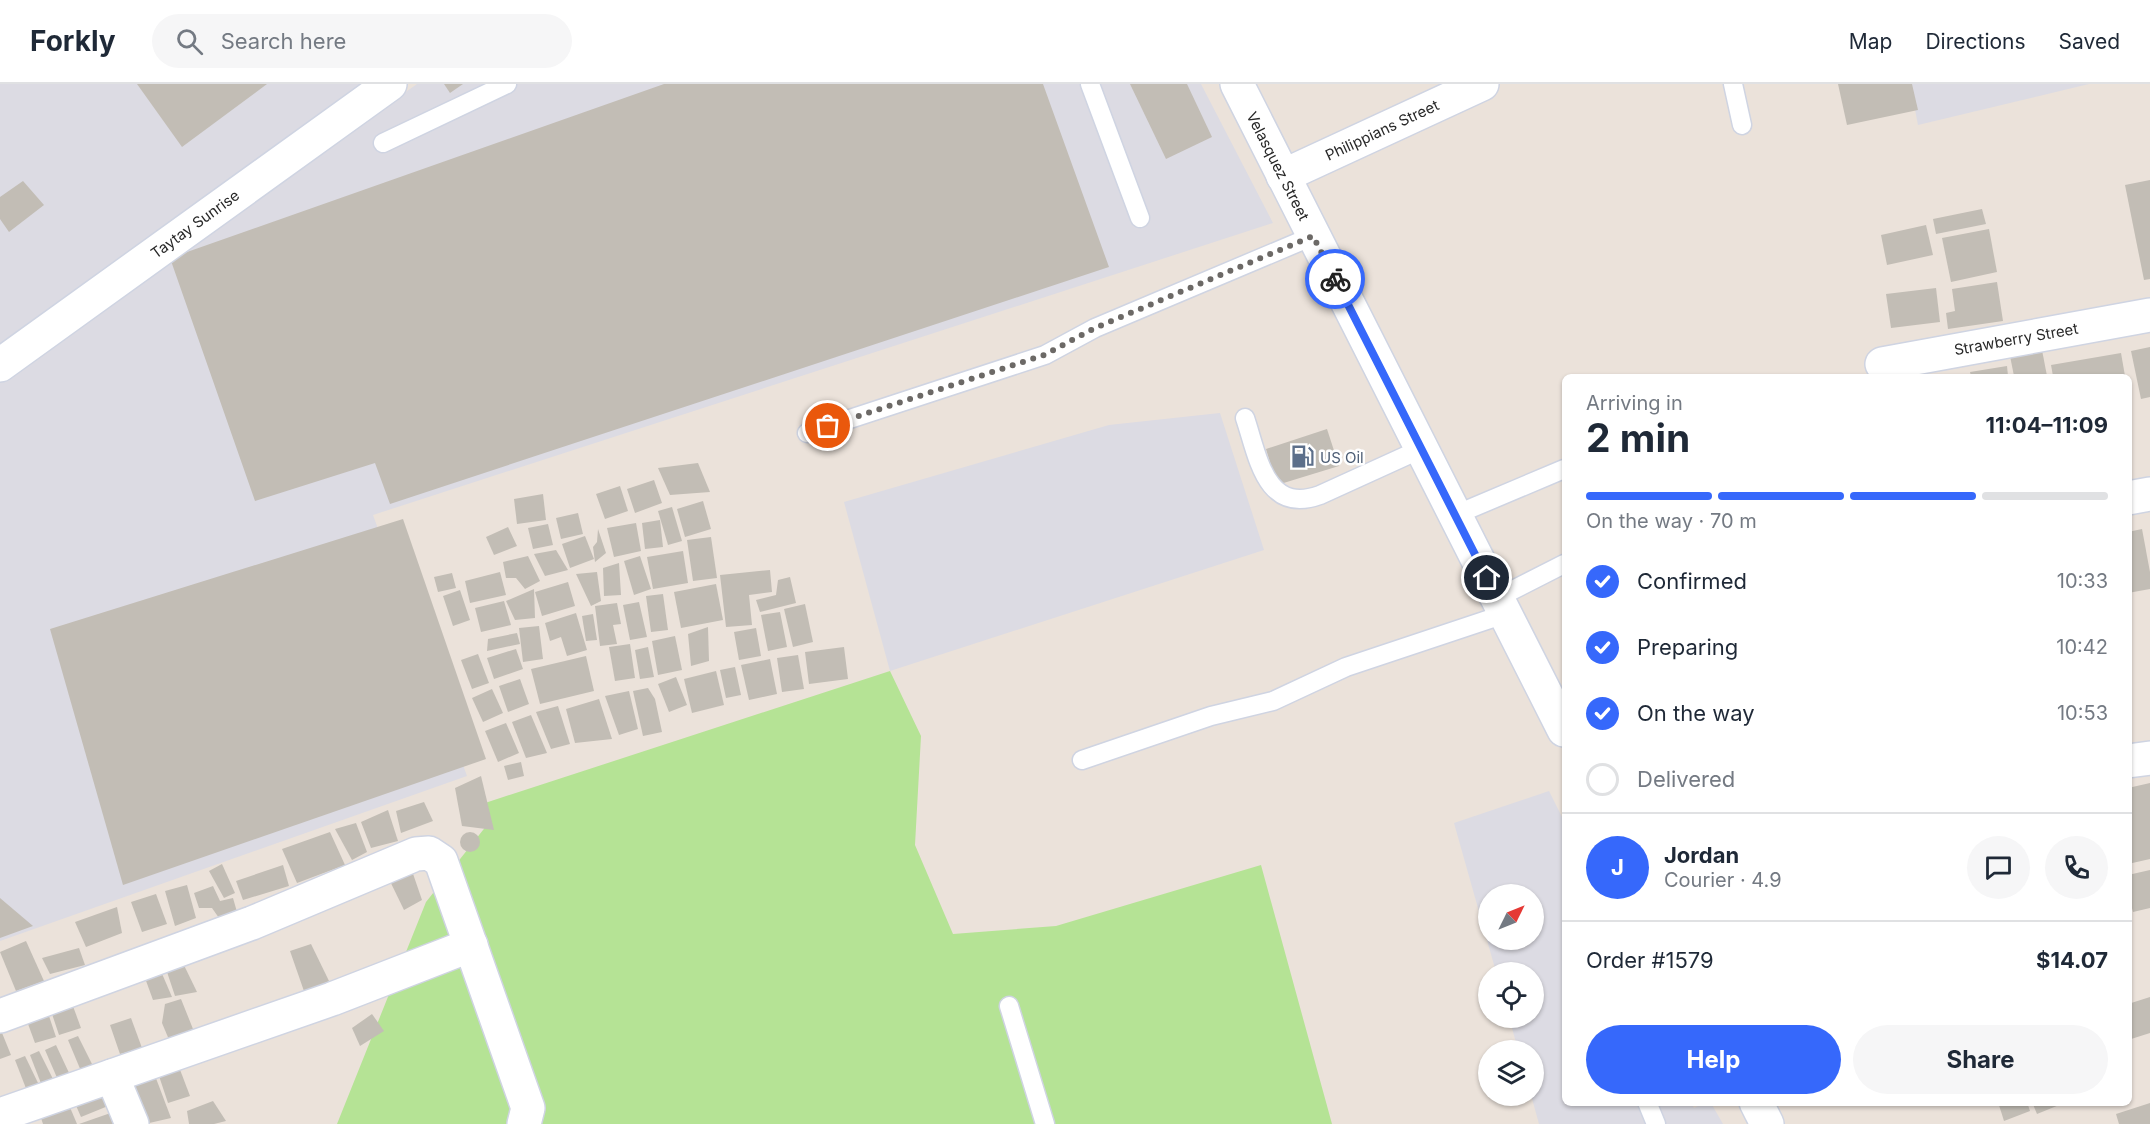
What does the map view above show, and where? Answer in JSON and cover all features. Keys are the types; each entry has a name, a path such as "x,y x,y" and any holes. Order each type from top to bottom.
{"street":[{"name":"Taytay Sunrise","path":"0,365 390,84"},
{"name":"Velasquez Street","path":"1237,84 1562,726"},
{"name":"Philippians Street","path":"1283,176 1482,84"},
{"name":"Strawberry Street","path":"1882,364 2150,315"},
{"path":"2132,497 2150,494"},
{"path":"2132,760 2150,758"},
{"path":"0,1016 252,923 416,854 429,853 441,861 471,945 528,1108 524,1124"},
{"path":"0,1115 332,999 471,945"},
{"path":"112,1076 132,1124"},
{"path":"1758,1106 1767,1124"}],"lane":[{"path":"383,144 507,84"},
{"path":"1089,84 1140,218"},
{"path":"1732,84 1742,125"},
{"path":"807,433 1044,355 1095,328 1313,236"},
{"path":"1245,418 1267,481 1287,498 1305,501 1421,449"},
{"path":"1455,515 1562,470"},
{"path":"1082,760 1211,716 1273,701 1346,667 1501,606 1562,565"},
{"path":"1009,1006 1045,1124"},
{"path":"1649,1106 1656,1124"}],"shaded area":[{"path":"0,84 362,84 0,346"},
{"path":"417,84 1201,84 1273,223 373,515 467,776 0,941 0,381"},
{"path":"1910,84 2089,84 1918,125"},
{"path":"1220,413 1264,550 890,671 844,502 1109,425"},
{"path":"1549,791 1562,817 1562,1106 1693,1106 1694,1108 1713,1106 1723,1124 1539,1124 1534,1106 1544,1106 1544,1040 1515,1040 1512,1028 1544,1028 1544,962 1493,962 1490,950 1544,950 1544,884 1478,884 1478,908 1454,823"}],"green space":[{"path":"890,671 921,736 915,845 953,934 1056,926 1261,865 1332,1124 337,1124 426,902 487,825 482,804"}],"building":[{"path":"137,84 267,84 182,147"},
{"path":"444,84 463,84 450,93"},
{"path":"664,84 1043,84 1109,267 390,504 375,463 255,501 170,258"},
{"path":"1130,84 1187,84 1212,137 1166,159"},
{"path":"1838,84 1912,84 1918,110 1847,125"},
{"path":"2150,180 2150,279 2144,280 2125,185"},
{"path":"23,181 44,205 9,232 0,219 0,197"},
{"path":"1982,209 1986,224 1936,234 1933,219"},
{"path":"1926,225 1933,255 1887,265 1881,235"},
{"path":"1989,229 1997,272 1951,282 1942,238"},
{"path":"1997,282 2003,321 1948,329 1946,313 1955,311 1952,289"},
{"path":"1936,288 1940,322 1891,328 1886,294"},
{"path":"2150,347 2150,397 2141,399 2131,351"},
{"path":"2042,350 2047,374 2014,374 2010,356"},
{"path":"2121,353 2125,374 2053,374 2051,365"},
{"path":"2007,366 2008,374 1970,374 1970,372"},
{"name":"US Oil","path":"1327,429 1339,466 1277,485 1266,449"},
{"path":"698,463 710,492 670,495 658,468"},
{"path":"654,480 662,503 635,513 627,489"},
{"path":"620,486 628,511 605,519 596,494"},
{"path":"543,494 546,520 517,524 514,499"},
{"path":"703,501 711,529 685,537 677,509"},
{"path":"672,507 682,541 668,545 658,511"},
{"path":"578,513 583,534 561,539 556,518"},
{"path":"403,519 486,759 123,885 50,629"},
{"path":"660,520 663,547 645,549 642,523"},
{"path":"636,523 641,551 614,557 607,528"},
{"path":"548,524 553,545 533,549 528,528"},
{"path":"508,527 517,546 494,555 486,537"},
{"path":"598,529 606,553 595,562 593,547 597,542"},
{"path":"2142,529 2150,572 2150,589 2132,592 2132,531"},
{"path":"585,536 594,559 570,568 562,544"},
{"path":"711,537 717,578 693,581 687,540"},
{"path":"556,550 568,570 545,576 534,554"},
{"path":"683,551 688,583 653,589 647,557"},
{"path":"528,556 540,581 525,589 516,578 506,578 503,562"},
{"path":"640,556 651,589 634,595 624,561"},
{"path":"619,563 621,595 604,596 603,568"},
{"path":"770,570 772,592 749,595 752,625 726,627 720,575"},
{"path":"500,572 506,595 470,603 465,581"},
{"path":"597,572 601,601 591,606 576,574"},
{"path":"452,573 456,588 438,592 434,577"},
{"path":"790,577 796,603 760,612 756,600 776,595 778,580"},
{"path":"568,582 575,606 542,616 535,592"},
{"path":"716,584 723,620 681,628 674,592"},
{"path":"534,589 535,618 515,620 506,601"},
{"path":"460,590 470,620 453,626 443,596"},
{"path":"663,594 668,630 651,632 646,596"},
{"path":"504,601 511,625 481,632 475,608"},
{"path":"639,602 647,637 630,640 623,605"},
{"path":"617,603 621,624 613,625 617,644 600,646 595,606"},
{"path":"805,604 813,642 793,647 784,609"},
{"path":"780,612 787,647 768,651 761,615"},
{"path":"576,613 587,650 567,656 561,637 550,641 545,623"},
{"path":"593,614 597,640 586,641 582,616"},
{"path":"539,626 543,659 523,662 519,628"},
{"path":"708,627 709,661 691,666 688,634"},
{"path":"756,628 761,656 739,660 734,632"},
{"path":"517,633 520,644 487,651 488,639"},
{"path":"675,636 682,670 658,675 652,641"},
{"path":"630,644 635,678 615,681 609,647"},
{"path":"648,647 654,677 640,679 635,650"},
{"path":"844,647 848,679 809,684 805,652"},
{"path":"516,649 523,669 494,679 487,658"},
{"path":"478,654 489,683 472,689 461,660"},
{"path":"798,655 804,689 782,692 777,658"},
{"path":"586,656 594,691 540,704 531,669"},
{"path":"770,659 777,694 749,700 741,665"},
{"path":"735,667 741,695 726,698 720,670"},
{"path":"716,671 724,705 692,713 684,679"},
{"path":"676,677 687,705 669,712 658,684"},
{"path":"520,679 529,704 508,712 499,686"},
{"path":"648,688 655,699 662,732 643,736 633,691"},
{"path":"492,689 503,713 483,722 472,698"},
{"path":"629,691 638,729 619,735 605,696"},
{"path":"599,699 612,739 575,743 566,709"},
{"path":"558,706 570,744 551,749 536,712"},
{"path":"531,715 547,753 526,758 512,722"},
{"path":"506,723 519,753 498,762 485,731"},
{"path":"521,762 524,776 508,780 504,766"},
{"path":"481,776 494,830 462,826 455,788"},
{"path":"2150,783 2150,859 2132,863 2132,787"},
{"path":"424,802 433,821 401,833 396,811"},
{"path":"388,810 398,841 371,848 361,822"},
{"path":"356,823 367,852 352,860 335,829"},
{"path":"330,832 345,865 297,883 282,849"},
{"path":"466,832 474,832 480,838 480,846 474,852 466,852 460,846 460,838"},
{"path":"222,864 235,893 224,898 209,871"},
{"path":"283,865 289,886 243,900 236,881"},
{"path":"410,865 422,900 404,910 387,875"},
{"path":"2150,870 2150,908 2133,912 2132,874"},
{"path":"187,885 196,918 175,926 165,891"},
{"path":"213,886 220,901 233,898 241,926 226,928 212,908 199,908 194,893"},
{"path":"156,894 167,924 142,932 131,902"},
{"path":"0,898 33,926 0,938"},
{"path":"117,907 122,933 86,947 75,922"},
{"path":"26,941 44,981 16,991 0,952"},
{"path":"311,944 329,981 305,994 290,951"},
{"path":"79,948 85,965 50,974 42,958"},
{"path":"180,957 197,992 175,996 164,963"},
{"path":"157,962 172,997 153,1000 141,967"},
{"path":"2150,997 2150,1033 2132,1039 2132,1003"},
{"path":"70,998 81,1028 59,1035 49,1005"},
{"path":"181,999 195,1034 170,1042 162,1023 165,1004"},
{"path":"46,1007 56,1037 35,1043 24,1013"},
{"path":"372,1014 384,1031 360,1046 352,1028"},
{"path":"131,1018 142,1048 120,1054 110,1025"},
{"path":"0,1028 11,1055 0,1059"},
{"path":"78,1036 93,1066 81,1071 68,1040"},
{"path":"56,1045 70,1075 58,1080 45,1050"},
{"path":"39,1051 54,1081 42,1086 30,1055"},
{"path":"25,1056 39,1085 27,1091 15,1060"},
{"path":"179,1067 190,1096 168,1103 158,1073"},
{"path":"154,1073 171,1118 145,1124 131,1081"},
{"path":"108,1090 113,1104 81,1117 74,1101"},
{"path":"213,1101 226,1121 214,1124 189,1124 187,1111"},
{"path":"2150,1103 2150,1124 2119,1124 2116,1114"},
{"path":"69,1105 77,1124 43,1124 40,1115"},
{"path":"1999,1106 2028,1106 2030,1111 2004,1121"},
{"path":"2034,1106 2057,1106 2037,1114"},
{"path":"122,1109 126,1124 79,1124"}],"way so far":[{"path":"828,426 1044,355 1095,328 1313,236 1335,279"}],"place":[{"name":"US Oil","path":"1302,457"}],"route":[{"path":"1335,279 1487,578"}]}
